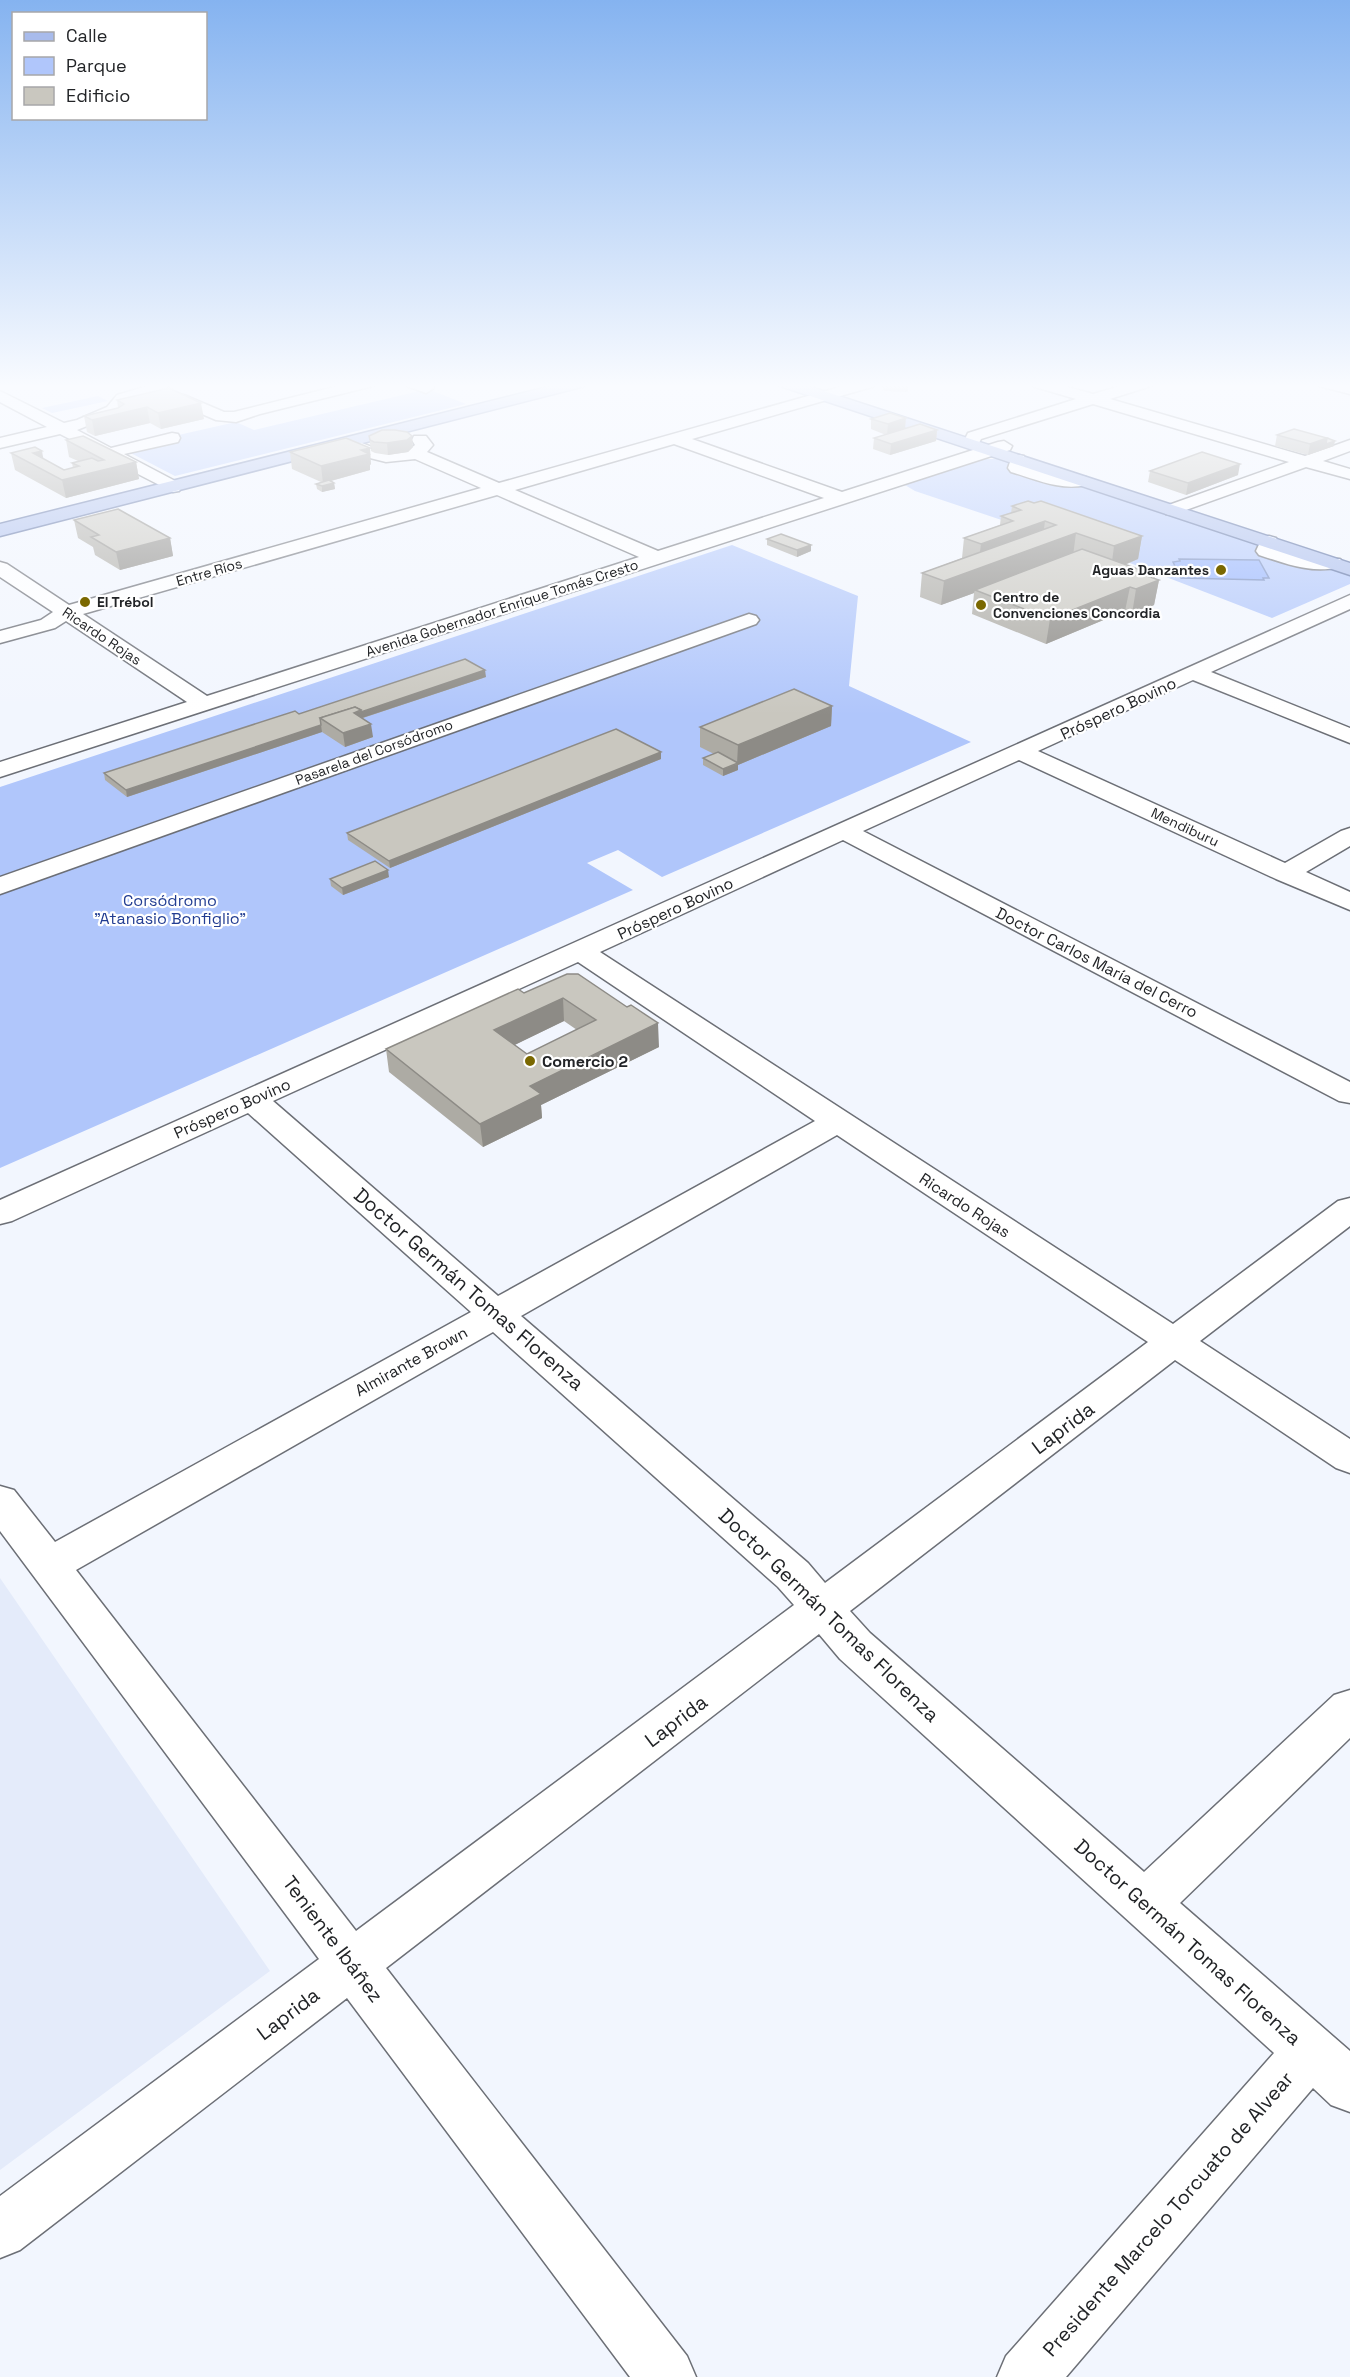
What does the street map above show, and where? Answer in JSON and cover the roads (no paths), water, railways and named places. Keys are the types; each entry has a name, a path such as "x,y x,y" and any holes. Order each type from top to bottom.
{"main road":[{"path":"0,530 145,494"},
{"path":"1128,494 1180,508 1269,542"},
{"path":"1136,494 1344,563"}],"street":[{"name":"Entre Ríos","path":"0,637 48,624 67,612 486,494"},
{"path":"509,494 657,558"},
{"path":"830,494 841,498"},
{"name":"Avenida Gobernador Enrique Tomás Cresto","path":"0,770 853,494"},
{"path":"1180,508 1218,494"},
{"path":"76,511 94,522"},
{"path":"1269,542 1266,551 1310,565 1344,563"},
{"name":"Ricardo Rojas","path":"0,568 204,704"},
{"name":"Próspero Bovino","path":"0,1213 1350,601"},
{"name":"Pasarela del Corsódromo","path":"0,886 749,620"},
{"path":"1194,673 1350,736"},
{"name":"Mendiburu","path":"1020,752 1350,902"},
{"name":"Doctor Carlos María del Cerro","path":"844,831 1350,1094"},
{"path":"1285,873 1350,836"},
{"name":"Ricardo Rojas","path":"580,951 1350,1458"},
{"name":"Doctor Germán Tomas Florenza","path":"251,1099 793,1575 855,1646 1350,2086"},
{"name":"Almirante Brown","path":"49,1565 837,1122"},
{"name":"Laprida","path":"0,2230 1177,1343 1350,1209"},
{"name":"Teniente Ibáñez","path":"0,1501 666,2377"},
{"path":"1144,1904 1350,1709"},
{"name":"Presidente Marcelo Torcuato de Alvear","path":"1027,2377 1310,2051"}],"place":[{"name":"Aguas Danzantes","path":"1221,570"},
{"name":"El Trébol","path":"85,602"},
{"name":"Centro de Convenciones Concordia","path":"981,605"},
{"name":"Comercio 2","path":"530,1061"}],"park label":[{"name":"Corsódromo \"Atanasio Bonfiglio\"","path":"170,909"}]}
